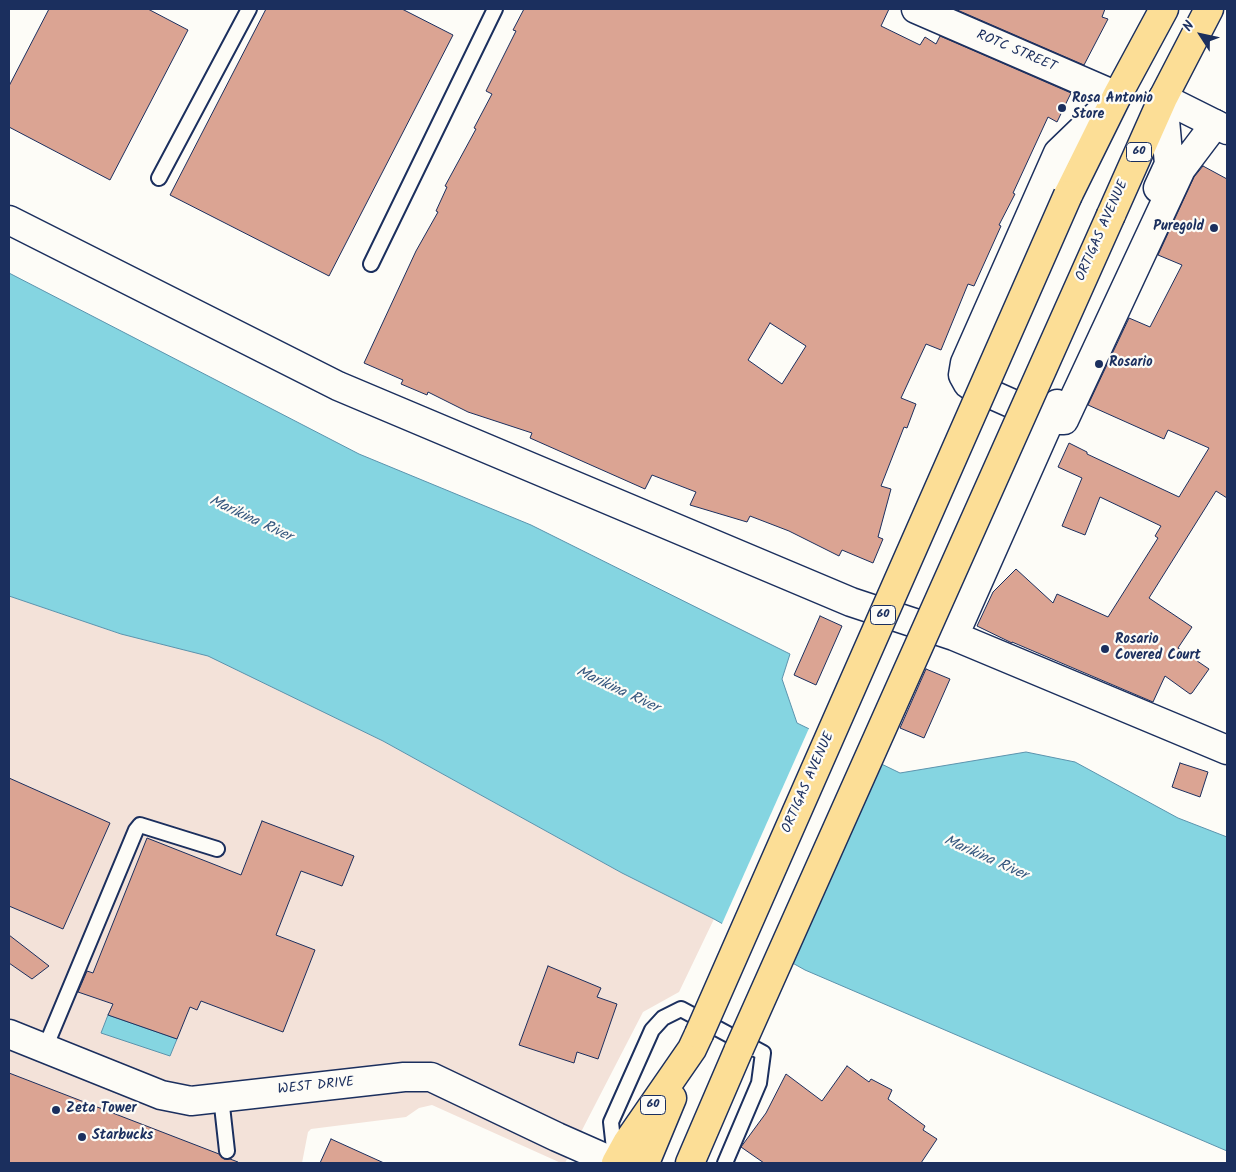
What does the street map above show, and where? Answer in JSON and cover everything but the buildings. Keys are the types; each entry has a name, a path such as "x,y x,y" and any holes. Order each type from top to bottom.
{"main road":[{"name":"60","path":"1117,96 1164,9"},
{"name":"60","path":"1163,98 1209,9"},
{"name":"ORTIGAS AVENUE","path":"616,1163 627,1143 695,1041 1068,195 1117,96"},
{"name":"ORTIGAS AVENUE","path":"690,1163 1163,98"},
{"name":"60","path":"645,1163 695,1041"}],"street":[{"name":"ROTC STREET","path":"916,9 1117,96"},
{"path":"1117,96 1058,153 965,363 963,375 968,384 1049,420 1064,420 1181,169 1221,127 1163,98"},
{"path":"954,636 1049,420 1169,164 1163,98"},
{"path":"9,220 338,386 851,602 954,636 1227,750"},
{"name":"WEST DRIVE","path":"9,1034 161,1095 191,1102 404,1077 431,1077 616,1163"}],"lane":[{"path":"159,178 249,9"},
{"path":"371,264 495,9"},
{"path":"45,1048 136,830 140,825 217,849"},
{"path":"616,1163 611,1122 652,1030 663,1018 681,1009 763,1053 760,1083 725,1163"},
{"path":"221,1097 227,1151"}],"shaded area":[{"path":"9,596 121,634 208,655 383,741 622,873 714,919 679,992 643,1012 565,1163 561,1163 432,1105 419,1108 406,1117 311,1129 308,1132 302,1163 9,1163"}],"water":[{"name":"Marikina River","path":"9,273 359,454 531,525 790,654 782,679 797,723 900,773 1026,752 1075,762 1178,818 1227,837 1227,1151 805,970 714,919 622,873 383,741 208,656 121,634 9,596"},
{"path":"108,1015 177,1039 170,1056 101,1033"}],"pier":[{"path":"810,726 882,761 792,965 721,926"}],"place":[{"name":"Rosa Antonio Store","path":"1062,108"},
{"name":"Puregold","path":"1214,228"},
{"name":"Rosario","path":"1099,364"},
{"name":"Rosario Covered Court","path":"1105,649"},
{"name":"Zeta Tower","path":"56,1110"},
{"name":"Starbucks","path":"82,1137"}]}
